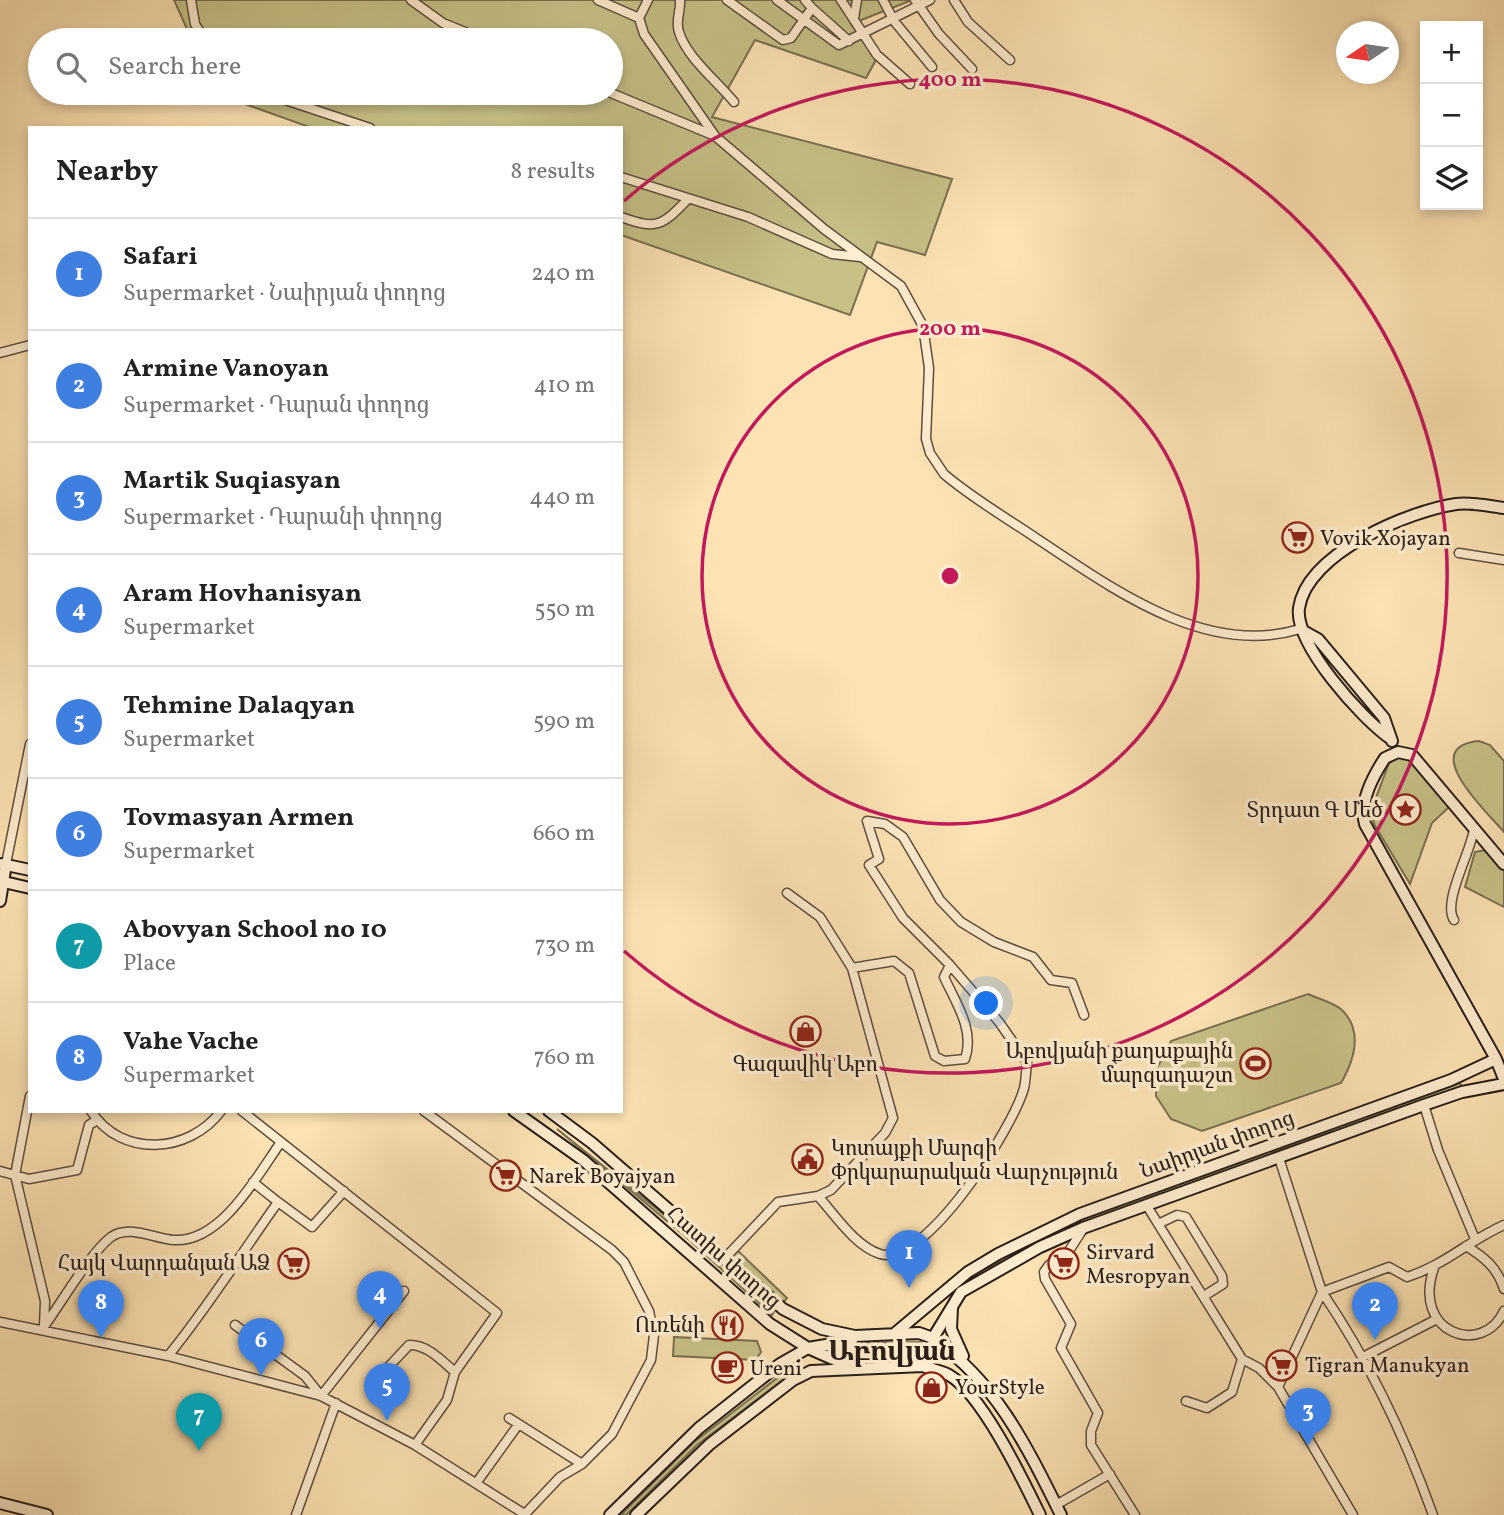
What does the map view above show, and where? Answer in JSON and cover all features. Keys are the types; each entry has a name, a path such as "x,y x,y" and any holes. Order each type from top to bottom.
{"street":[{"path":"191,0 198,28"},
{"path":"411,0 443,23 455,28"},
{"path":"598,0 639,18"},
{"path":"648,0 639,18 644,34 715,136 824,229 901,286 923,326 929,368 926,439 936,464 956,484 1097,578 1159,612 1205,627 1252,636 1279,635 1300,629"},
{"path":"681,0 677,18 679,32 688,49 734,102"},
{"path":"727,0 783,40 792,38 812,8"},
{"path":"777,0 835,44 866,34 894,20 917,4 930,0"},
{"path":"805,0 849,41"},
{"path":"841,0 866,34 877,55 910,84"},
{"path":"854,18 857,0"},
{"path":"883,0 894,20 932,67"},
{"path":"954,0 968,22 1010,60"},
{"path":"917,4 972,69"},
{"path":"623,98 715,136"},
{"path":"300,105 364,126"},
{"path":"623,178 747,217 832,254 863,257"},
{"path":"623,218 647,226 659,225 688,199"},
{"path":"0,353 28,346"},
{"path":"1504,509 1454,504 1427,512 1361,540 1323,567 1308,586 1299,607 1300,629 1310,650 1374,728 1391,739 1396,752 1417,760 1504,864"},
{"path":"1459,553 1504,560"},
{"path":"1396,752 1382,761 1368,792 1363,808 1366,824 1496,1059 1504,1079"},
{"path":"0,901 3,864 28,753"},
{"path":"818,1196 860,1242 881,1255 903,1254 938,1226 988,1157 1024,1090 1027,1062 999,1022 950,965 902,918 870,865 880,859 867,821 885,824 903,837 940,900 961,922 994,942 1033,957 1051,980 1072,983 1084,1015"},
{"path":"1454,920 1450,912 1451,900 1472,844 1474,829"},
{"path":"3,864 28,870"},
{"path":"1,881 28,888"},
{"path":"725,1258 778,1202 818,1196 831,1189 878,1140 892,1118 852,968 820,917 787,893"},
{"path":"852,968 894,961 909,973 935,1056 944,1062 965,1059 970,1044 964,1019 944,977 950,965"},
{"name":"Նաիրյան փողոց","path":"894,1334 968,1272 998,1254 1080,1214 1451,1080 1496,1059"},
{"name":"Նաիրյան փողոց","path":"923,1366 934,1353 934,1339 961,1292 976,1281 1083,1228 1424,1105 1504,1079"},
{"path":"1424,1105 1438,1150 1475,1239"},
{"path":"28,1112 15,1175 44,1301 43,1328"},
{"path":"93,1113 97,1120 127,1141 145,1146 162,1145 192,1135 219,1113"},
{"path":"245,1113 497,1313 455,1373 447,1400 415,1445"},
{"path":"0,1322 43,1328 168,1356 321,1396 415,1445 525,1515 560,1477 582,1464 612,1434 651,1360 654,1335 649,1311 624,1262 612,1250 427,1113"},
{"name":"Հատիս փողոց","path":"517,1113 583,1160 770,1324 807,1348 853,1367"},
{"name":"Հատիս փողոց","path":"552,1113 592,1143 783,1309 822,1329 853,1338"},
{"path":"0,1171 29,1179 77,1170 89,1125 97,1120"},
{"path":"43,1328 110,1238 128,1232 175,1240 196,1237 216,1227 281,1142"},
{"path":"1279,1158 1322,1292 1363,1357 1418,1472 1433,1515"},
{"path":"253,1182 312,1227 344,1191"},
{"path":"168,1356 206,1309 217,1288 278,1202"},
{"path":"1147,1206 1242,1359 1259,1368 1278,1387 1353,1515"},
{"path":"1158,1224 1177,1215 1186,1217 1222,1276 1223,1284 1203,1296"},
{"path":"1278,1387 1322,1292 1390,1266 1407,1277 1434,1268 1475,1239 1504,1226"},
{"path":"1083,1228 1067,1254 1049,1265 1044,1272 1071,1324 1061,1348 1098,1413 1091,1431 1091,1445 1135,1515"},
{"path":"1466,1246 1485,1258 1496,1270 1504,1289"},
{"path":"1434,1268 1427,1296 1437,1319 1456,1333 1475,1334 1494,1325 1504,1311"},
{"path":"321,1396 404,1290"},
{"path":"952,1306 951,1329 957,1346 1033,1460 1059,1510 1110,1474"},
{"path":"1363,1357 1437,1319"},
{"path":"235,1325 305,1376 321,1396"},
{"path":"610,1515 699,1427 780,1364 807,1348 853,1338 919,1333 934,1339 973,1369"},
{"path":"853,1338 848,1349 853,1367"},
{"path":"380,1376 409,1345 417,1345 434,1354 455,1373"},
{"path":"1186,1401 1208,1408 1232,1392 1242,1359"},
{"path":"636,1515 710,1444 793,1380 811,1371 853,1367 923,1366 949,1375 967,1391 1020,1473 1040,1515"},
{"path":"296,1515 336,1403"},
{"path":"509,1419 582,1464"},
{"path":"477,1482 518,1425"},
{"path":"0,1503 47,1515"}],"shaded area":[{"path":"174,0 912,0 851,24 877,58 866,78 755,40 712,117 952,179 925,255 877,242 850,315 623,236 623,126 306,126 248,105 623,105 623,28 187,28"},
{"path":"1479,741 1490,745 1504,761 1504,832 1472,796 1455,767 1454,755 1461,746"},
{"path":"1399,756 1409,759 1449,807 1432,823 1410,884 1374,824 1371,811 1389,763"},
{"path":"1485,850 1504,870 1504,907 1465,887 1475,852"},
{"name":"Աբովյանի քաղաքային մարզադաշտ","path":"1308,994 1340,1008 1353,1029 1355,1038 1352,1057 1341,1083 1202,1131 1171,1119 1156,1096 1156,1070 1171,1041"},
{"path":"1460,1083 1462,1087 1088,1221 974,1274 1030,1243 1086,1218"},
{"path":"557,1129 687,1233 774,1312 772,1315 686,1237"},
{"path":"737,1250 787,1298 782,1304 731,1256"},
{"path":"674,1337 757,1341 761,1352 756,1360 673,1356"},
{"path":"921,1342 926,1351 920,1358 862,1359 857,1353 862,1343"},
{"path":"781,1375 784,1379 697,1445 626,1515 621,1515 694,1442"}],"place":[{"name":"Vovik Xojayan","path":"1297,538"},
{"name":"Տրդատ Գ Մեծ","path":"1406,810"},
{"name":"Գազավիկ Աբո","path":"805,1032"},
{"name":"Աբովյանի քաղաքային մարզադաշտ","path":"1256,1063"},
{"name":"Կոտայքի Մարզի Փրկարարական Վարչություն","path":"808,1160"},
{"name":"Narek Boyajyan","path":"506,1176"},
{"name":"Հայկ Վարդանյան ԱՁ","path":"293,1263"},
{"name":"Sirvard Mesropyan","path":"1063,1264"},
{"name":"Safari","path":"909,1288"},
{"name":"Ուռենի","path":"728,1325"},
{"name":"Aram Hovhanisyan","path":"380,1329"},
{"name":"Vahe Vache","path":"101,1338"},
{"name":"Armine Vanoyan","path":"1375,1340"},
{"name":"Tigran Manukyan","path":"1282,1365"},
{"name":"Ureni","path":"727,1368"},
{"name":"Tovmasyan Armen","path":"261,1376"},
{"name":"YourStyle","path":"932,1387"},
{"name":"Tehmine Dalaqyan","path":"387,1421"},
{"name":"Martik Suqiasyan","path":"1308,1446"},
{"name":"Abovyan School no 10","path":"199,1451"}],"district":[{"name":"Աբովյան","path":"892,1350"}]}
